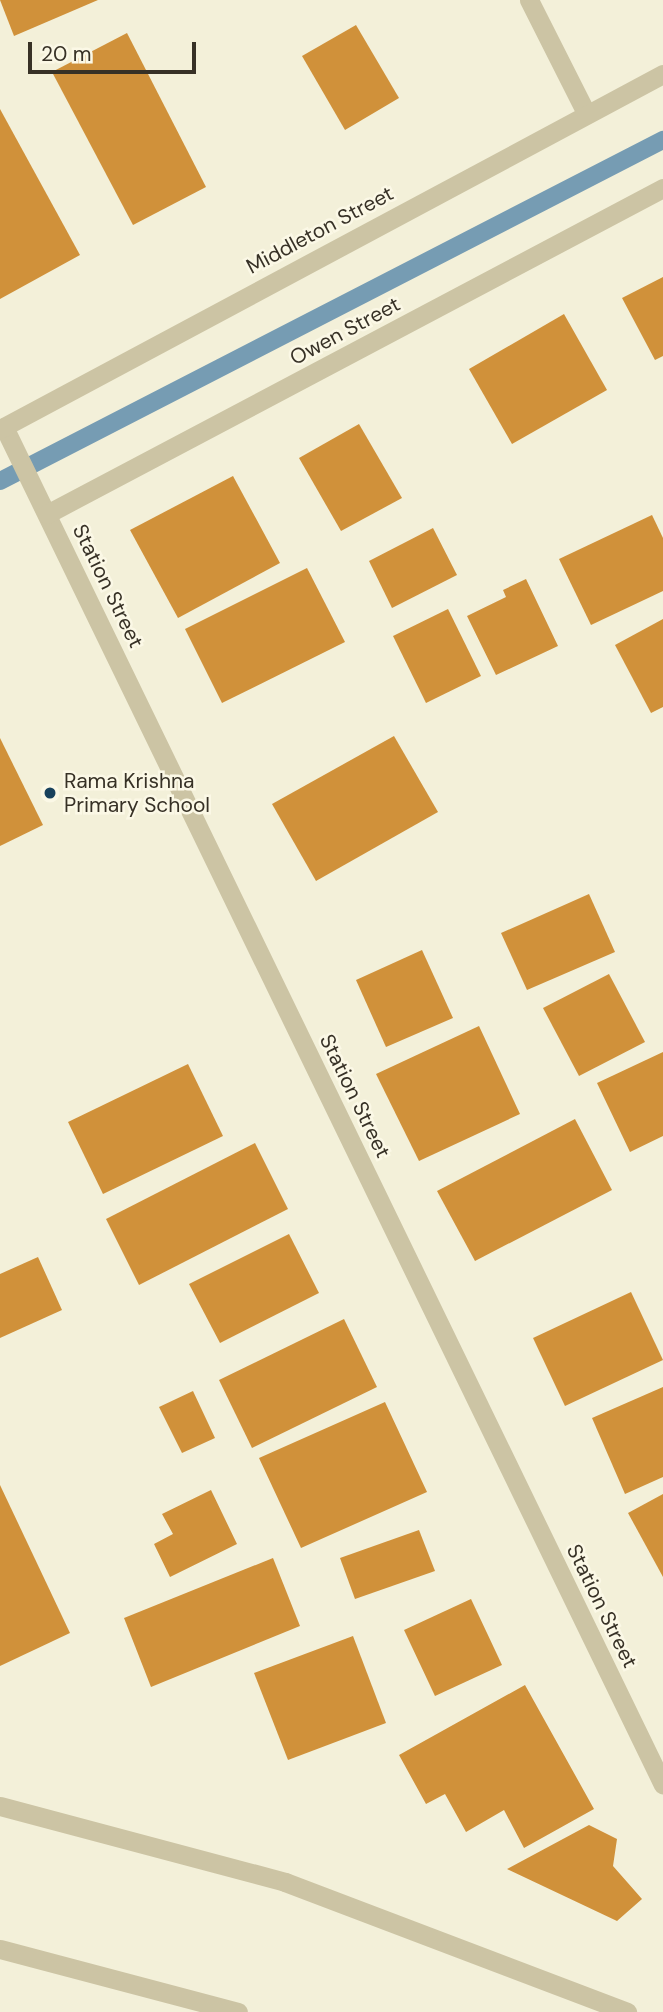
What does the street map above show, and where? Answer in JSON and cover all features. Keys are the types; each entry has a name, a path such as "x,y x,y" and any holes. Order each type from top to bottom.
{"street":[{"path":"528,0 586,113"},
{"name":"Middleton Street","path":"2,428 663,74"},
{"name":"Owen Street","path":"47,513 663,188"},
{"name":"Station Street","path":"2,428 47,513 663,1785"},
{"path":"0,1806 285,1882 627,2012"},
{"path":"0,1949 238,2012"}],"building":[{"path":"0,0 98,0 14,36"},
{"path":"356,25 399,98 345,130 302,56"},
{"path":"127,33 206,187 133,225 52,72"},
{"path":"0,109 80,255 0,299"},
{"path":"663,277 663,356 655,360 622,298"},
{"path":"564,314 607,390 512,444 469,369"},
{"path":"359,424 402,498 341,531 299,458"},
{"path":"233,476 280,563 178,618 130,530"},
{"path":"652,515 663,538 663,591 591,625 559,559"},
{"path":"433,528 457,575 392,608 369,561"},
{"path":"307,568 345,642 222,703 185,629"},
{"path":"526,579 558,646 496,675 467,616 506,597 503,590"},
{"path":"448,609 481,676 426,703 393,636"},
{"path":"663,619 663,707 651,713 615,645"},
{"path":"394,736 438,812 316,881 272,804"},
{"path":"0,738 43,825 0,846"},
{"path":"589,894 615,952 527,990 501,933"},
{"path":"422,950 453,1018 386,1047 356,980"},
{"path":"609,974 645,1042 579,1076 543,1008"},
{"path":"479,1026 520,1114 419,1161 376,1074"},
{"path":"663,1052 663,1136 630,1152 597,1083"},
{"path":"188,1064 223,1136 103,1194 68,1122"},
{"path":"575,1119 612,1190 475,1261 437,1191"},
{"path":"255,1143 288,1209 139,1285 106,1219"},
{"path":"289,1234 319,1293 220,1343 189,1284"},
{"path":"38,1257 62,1310 0,1338 0,1274"},
{"path":"631,1292 663,1360 565,1406 533,1338"},
{"path":"344,1319 377,1387 252,1448 219,1380"},
{"path":"663,1387 663,1477 625,1494 592,1418"},
{"path":"193,1391 215,1438 182,1453 159,1407"},
{"path":"385,1402 427,1492 301,1548 259,1458"},
{"path":"0,1485 70,1633 0,1666"},
{"path":"211,1490 237,1544 170,1577 154,1544 173,1534 162,1514"},
{"path":"663,1494 663,1577 628,1513"},
{"path":"419,1530 435,1571 355,1599 340,1558"},
{"path":"273,1558 300,1626 151,1687 124,1618"},
{"path":"471,1599 502,1665 435,1696 404,1630"},
{"path":"353,1636 386,1723 288,1760 254,1673"},
{"path":"525,1685 594,1809 524,1848 504,1810 466,1832 445,1794 426,1804 399,1755"},
{"path":"589,1825 617,1839 613,1866 642,1899 617,1921 507,1869"}],"waterway":[{"path":"0,481 663,140"}],"place":[{"name":"Rama Krishna Primary School","path":"50,793"}]}
